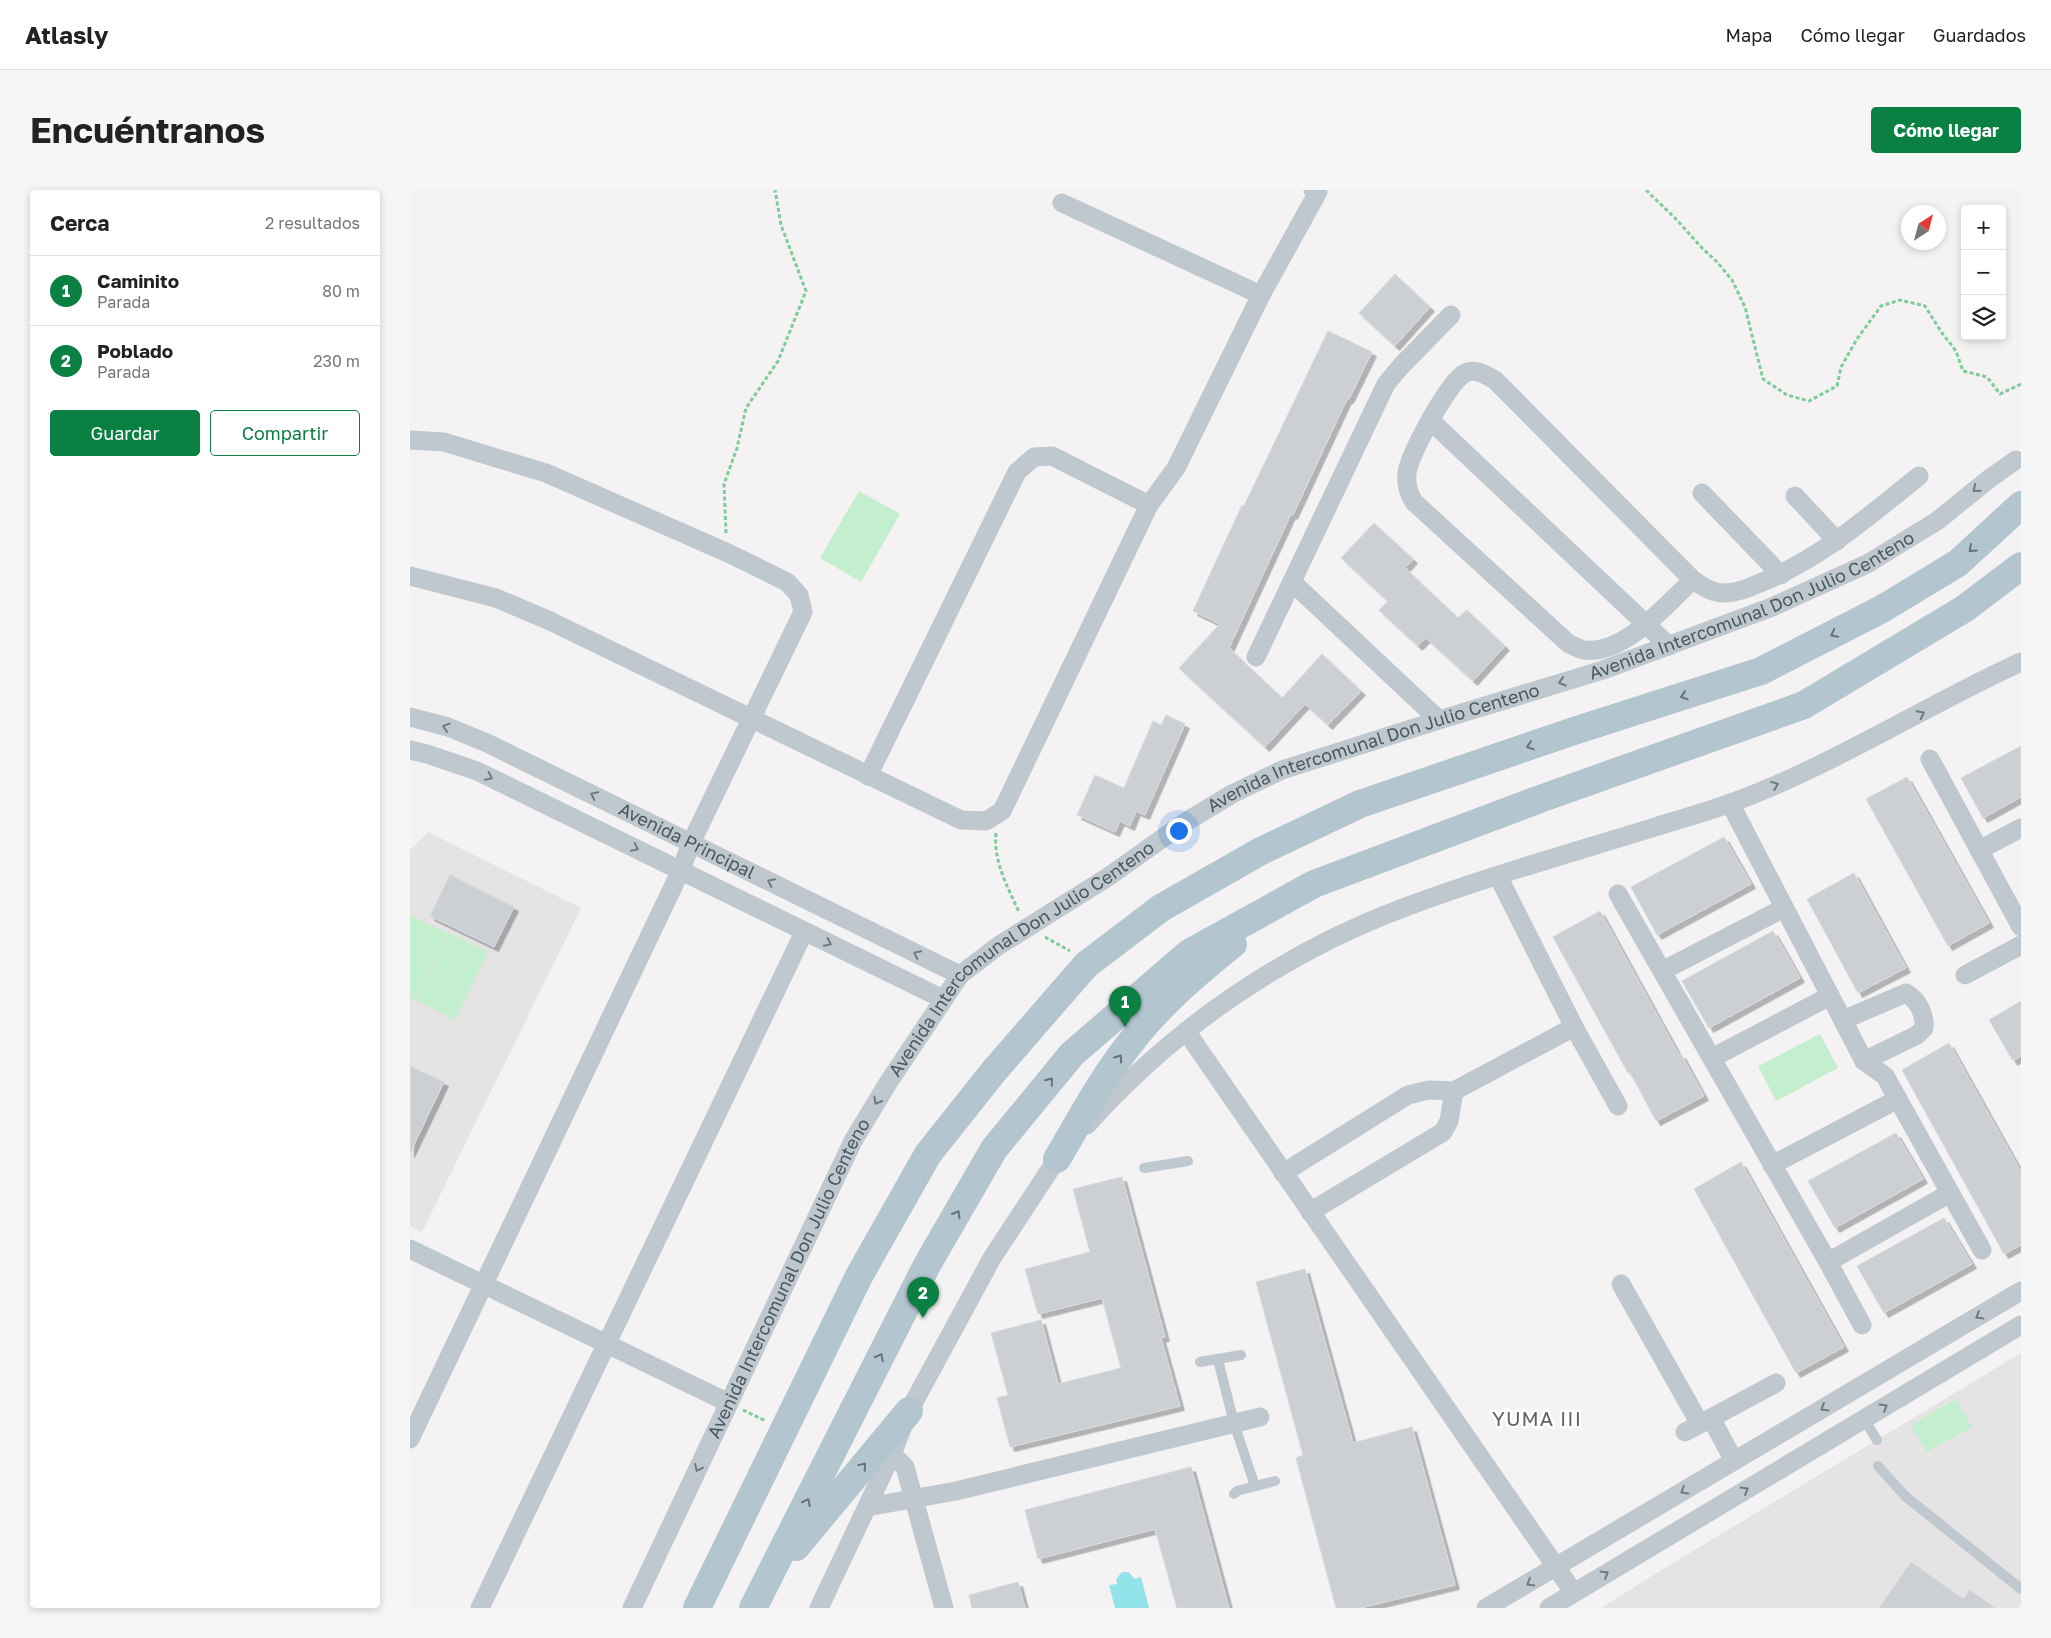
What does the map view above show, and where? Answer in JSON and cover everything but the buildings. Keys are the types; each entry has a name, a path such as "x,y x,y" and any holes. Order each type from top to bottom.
{"main road":[{"path":"697,1608 859,1276 928,1154 994,1071 1086,965 1161,908 1261,851 1360,804 1574,731 1761,671 1882,609 1958,563 2021,505"},
{"path":"759,1596 927,1265 994,1148 1072,1054 1189,953 1314,884 1531,803 1804,705 1964,609 2021,566"},
{"path":"1057,1159 1114,1065 1158,1011 1193,976 1300,892"},
{"path":"759,1596 909,1411"}],"street":[{"path":"410,576 496,598 550,621 960,820 986,821 1002,811 1148,505 1176,468 1261,294 1318,192 1313,190"},
{"path":"1062,203 1261,294"},
{"path":"1256,657 1386,384 1451,315"},
{"path":"1693,580 1627,639 1608,648 1584,650 1569,644 1414,502 1406,488 1407,470 1430,420 1456,381 1466,372 1480,372 1495,380 1693,580 1709,590 1723,594 1738,592 1781,575 1838,541 1919,476"},
{"path":"1430,420 1646,622 1669,646"},
{"path":"410,440 444,442 546,473 728,552 788,582 799,596 803,612 691,843 681,870 410,1439"},
{"path":"868,776 1016,472 1034,457 1052,456 1148,505"},
{"name":"Avenida Intercomunal Don Julio Centeno","path":"632,1608 853,1141 888,1083 960,975 998,946 1024,920 1108,877 1184,823 1232,794 1282,770 1603,670 1772,608 1867,564 1937,521 1989,479 2019,463"},
{"path":"1702,493 1781,575"},
{"path":"1796,496 1838,541"},
{"path":"1292,582 1439,720"},
{"path":"819,1608 892,1454 909,1411 992,1258 1057,1159 1116,1092 1186,1031 1278,967 1342,934 1403,908 1730,803 1792,779 2021,662"},
{"name":"Avenida Principal","path":"410,717 448,727 487,742 960,975"},
{"name":"Avenida Principal","path":"410,750 477,771 943,999"},
{"path":"1930,759 2021,927"},
{"path":"1730,803 1864,1061 1885,1076 1982,1250"},
{"path":"1979,850 2021,828"},
{"path":"1498,876 1574,1028 1618,1106"},
{"path":"1618,894 1862,1325"},
{"path":"1662,971 1784,908"},
{"path":"480,1608 804,932"},
{"path":"1965,975 2021,945"},
{"path":"1843,1020 1906,993 1913,998 1925,1019 1924,1028 1917,1035 1864,1061"},
{"path":"1712,1058 1830,996"},
{"path":"1283,1173 1408,1095 1429,1090 1454,1091 1574,1028"},
{"path":"1186,1031 1574,1593"},
{"path":"1310,1212 1443,1132 1448,1127 1454,1091"},
{"path":"1772,1164 1898,1099"},
{"path":"1828,1262 1950,1193"},
{"path":"410,1249 728,1403"},
{"path":"1621,1284 1699,1425 1734,1461"},
{"path":"1486,1608 2021,1291"},
{"path":"1549,1608 2021,1325"},
{"path":"1699,1425 1776,1383"},
{"path":"1848,1394 1864,1419"},
{"path":"867,1507 915,1499 1260,1417"},
{"path":"892,1454 906,1467 944,1608"}],"lane":[{"path":"1144,1168 1188,1161"},
{"path":"1200,1362 1241,1356"},
{"path":"1218,1360 1234,1423 1255,1486"},
{"path":"1864,1419 1877,1440"},
{"path":"1878,1466 1905,1496 2021,1588"},
{"path":"1234,1494 1237,1491 1276,1482"}],"path":[{"path":"728,552 724,519 724,484 737,448 746,408 778,361 806,291 781,225 774,190"},
{"path":"1646,190 1675,218 1732,280 1745,307 1763,379 1787,395 1809,401 1837,386 1841,366 1856,340 1881,306 1900,300 1925,306 1956,351 1963,371 1987,377 2000,394 2021,384"},
{"path":"1002,811 997,828 995,846 999,864 1024,920 1067,949 1086,965"},
{"path":"728,1403 784,1430"}],"shaded area":[{"path":"428,832 581,908 422,1232 410,1226 410,850"},
{"path":"2021,1353 2021,1608 1601,1608 1655,1574"}],"green space":[{"path":"859,491 900,514 861,582 820,558"},
{"path":"410,915 448,933 415,1000 410,998"},
{"path":"449,933 488,952 455,1020 416,1000"},
{"path":"1820,1034 1838,1068 1776,1101 1758,1066"},
{"path":"1956,1399 1972,1427 1927,1452 1911,1425"}],"water":[{"path":"1122,1572 1129,1572 1134,1579 1141,1577 1149,1608 1115,1608 1109,1585 1117,1584 1116,1579"}],"place":[{"name":"Caminito","path":"1125,1027"},
{"name":"Poblado","path":"923,1318"}],"district":[{"name":"YUMA III","path":"1537,1419"}]}
